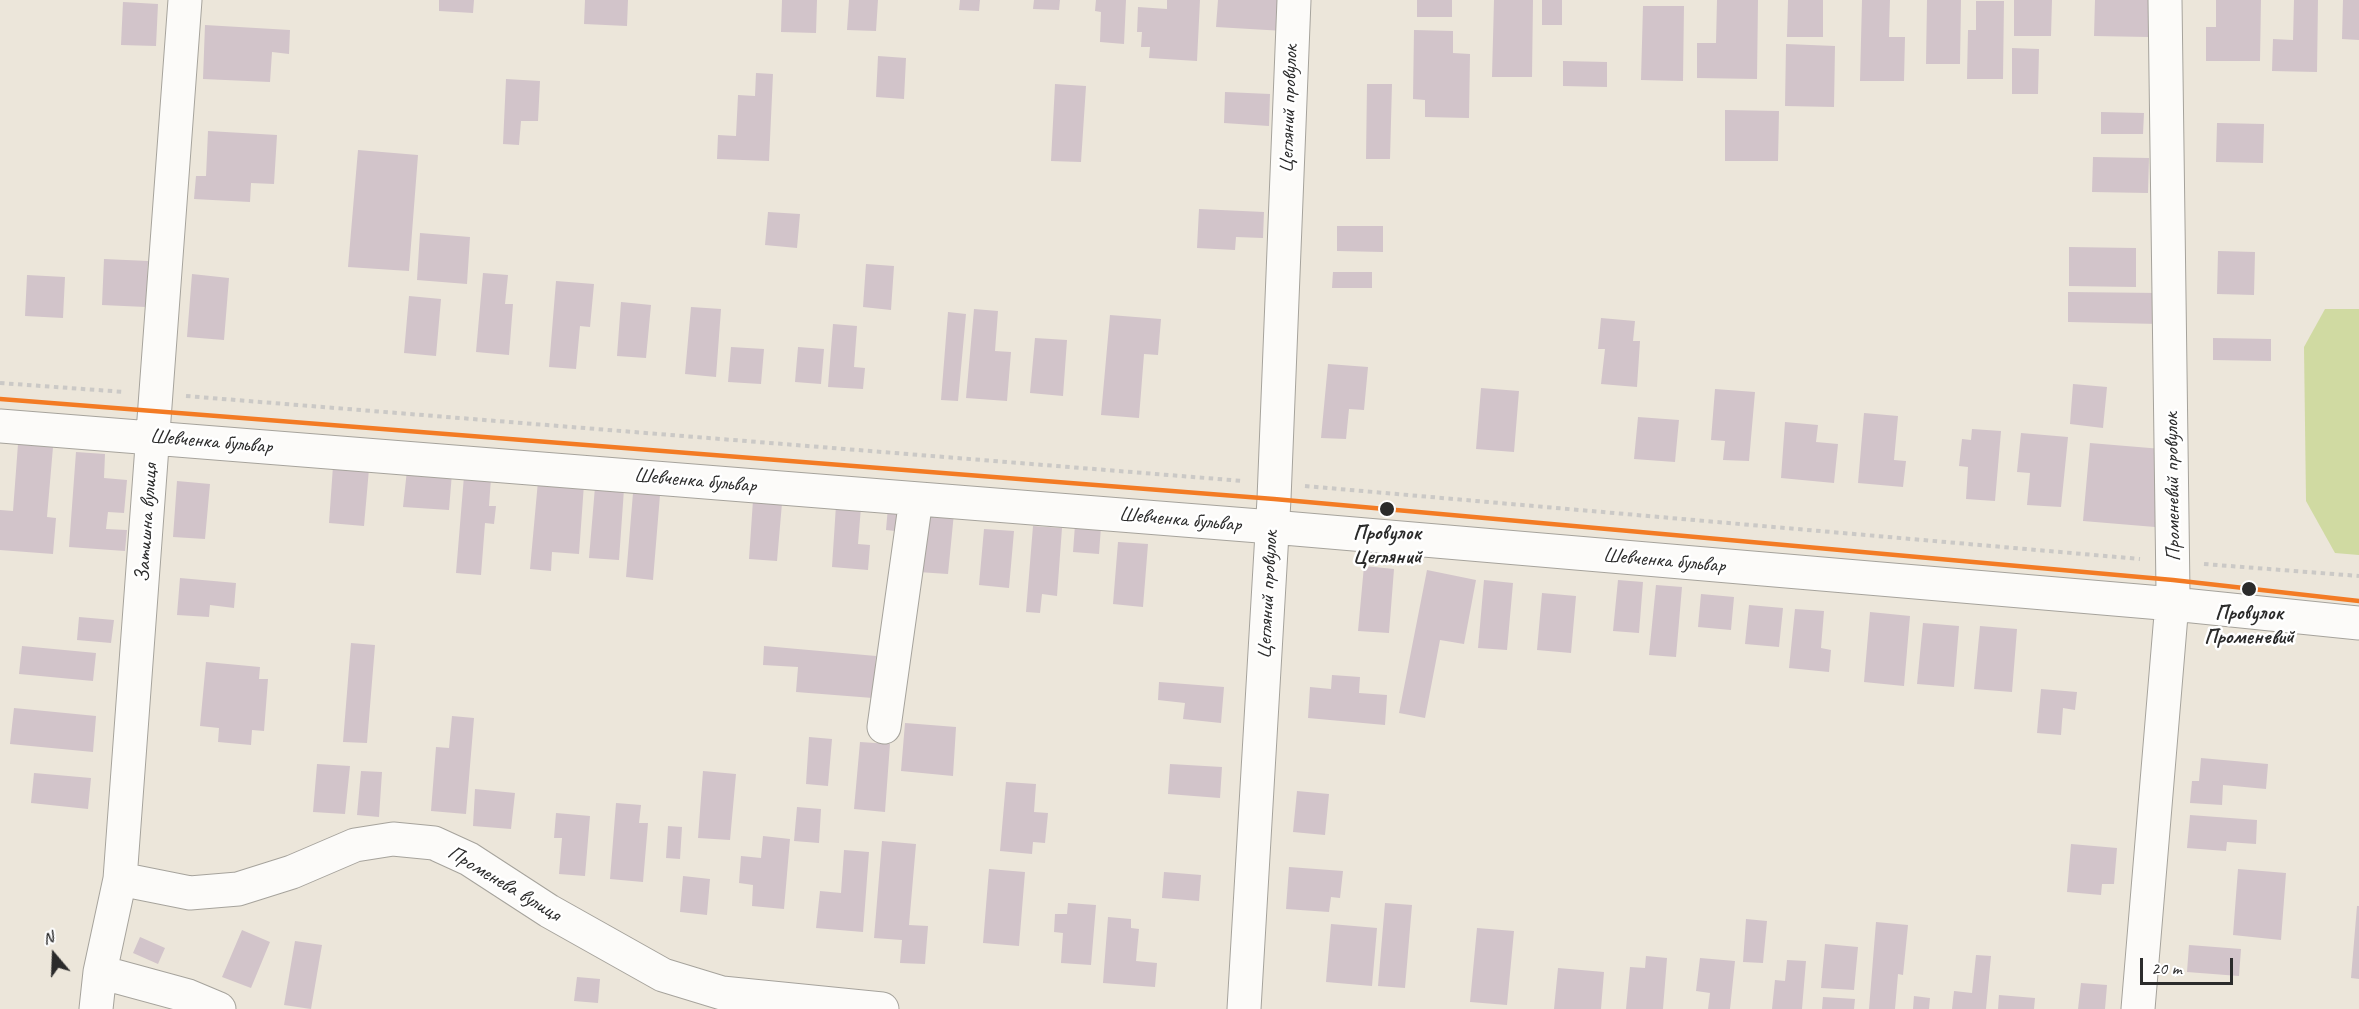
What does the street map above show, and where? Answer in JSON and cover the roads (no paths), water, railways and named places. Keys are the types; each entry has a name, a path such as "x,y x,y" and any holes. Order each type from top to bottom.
{"street":[{"name":"Затишна вулиця","path":"96,1009 100,972 120,879 185,0"},
{"name":"Цегляний провулок","path":"1244,1009 1275,483 1294,0"},
{"name":"Променевий провулок","path":"2138,1009 2173,604 2165,0"},
{"name":"Шевченка бульвар","path":"0,426 1272,527 2173,604 2359,623"},
{"path":"884,727 916,499"},
{"name":"Променева вулиця","path":"120,879 190,892 238,889 292,872 355,846 393,839 434,843 469,859 549,911 663,975 722,993 882,1009"},
{"path":"100,972 188,996 219,1009"}],"place":[{"name":"Провулок Цегляний","path":"1387,509"},
{"name":"Провулок Променевий","path":"2249,589"}]}
